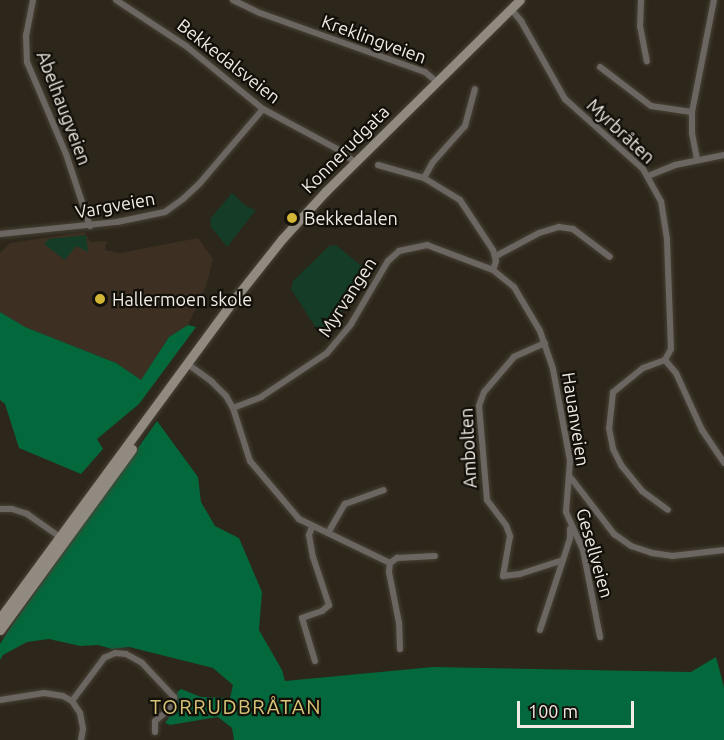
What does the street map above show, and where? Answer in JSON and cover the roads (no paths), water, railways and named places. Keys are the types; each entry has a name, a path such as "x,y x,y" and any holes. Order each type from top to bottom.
{"main road":[{"name":"Konnerudgata","path":"0,618 62,538 236,297 275,248 355,162 520,0"},
{"name":"Konnerudgata","path":"0,630 62,538"}],"street":[{"name":"Abelhaugveien","path":"33,0 26,35 27,62 66,154 90,226"},
{"name":"Bekkedalsveien","path":"116,0 186,46 262,109 338,149 355,162"},
{"name":"Kreklingveien","path":"233,0 260,13 418,69 437,82"},
{"path":"641,0 639,14 646,61"},
{"path":"697,159 692,133 692,112 714,0"},
{"name":"Myrbråten","path":"511,9 521,21 565,99 634,159 648,176 664,213 667,240 672,339 671,349 665,360"},
{"path":"600,68 651,106 692,112"},
{"path":"424,178 433,162 465,126 475,89"},
{"name":"Vargveien","path":"0,234 90,226 150,217 172,208 200,183 262,109"},
{"path":"648,176 697,159 724,155"},
{"path":"378,165 424,178 460,200 496,256 493,270"},
{"path":"496,256 539,233 559,227 573,229 610,257"},
{"name":"Myrvangen","path":"233,408 261,397 327,352 351,324 388,261 399,251 427,245 493,270"},
{"name":"Hauanveien","path":"493,270 514,287 545,343 565,425 571,478 614,534 631,546 650,553 673,556 724,550"},
{"name":"Ambolten","path":"545,343 514,357 484,393 479,406 487,500 506,525 510,536 503,576 520,574 563,560"},
{"path":"668,510 642,490 621,465 613,449 609,428 611,399 617,387 643,368 665,360 674,368 702,430 724,463"},
{"path":"189,365 219,388 233,408 244,449 255,469 299,519 390,563 406,556 435,556"},
{"name":"Gesellveien","path":"571,478 566,512 569,525 583,550 600,637"},
{"path":"328,533 345,504 384,490"},
{"path":"0,509 21,512 62,538"},
{"path":"540,630 570,538 569,525"},
{"path":"312,527 309,535 313,557 329,605 322,611 302,618 315,661"},
{"path":"390,563 389,572 399,623 400,649"},
{"path":"72,701 106,656 120,653 133,657 153,673 174,697 173,706 155,721 155,732"},
{"path":"0,700 44,693 55,694 72,701 82,721 81,740"}],"place":[{"name":"Bekkedalen","path":"292,218"},
{"name":"Hallermoen skole","path":"100,299"}],"district":[{"name":"TORRUDBRÅTAN","path":"236,706"}]}
